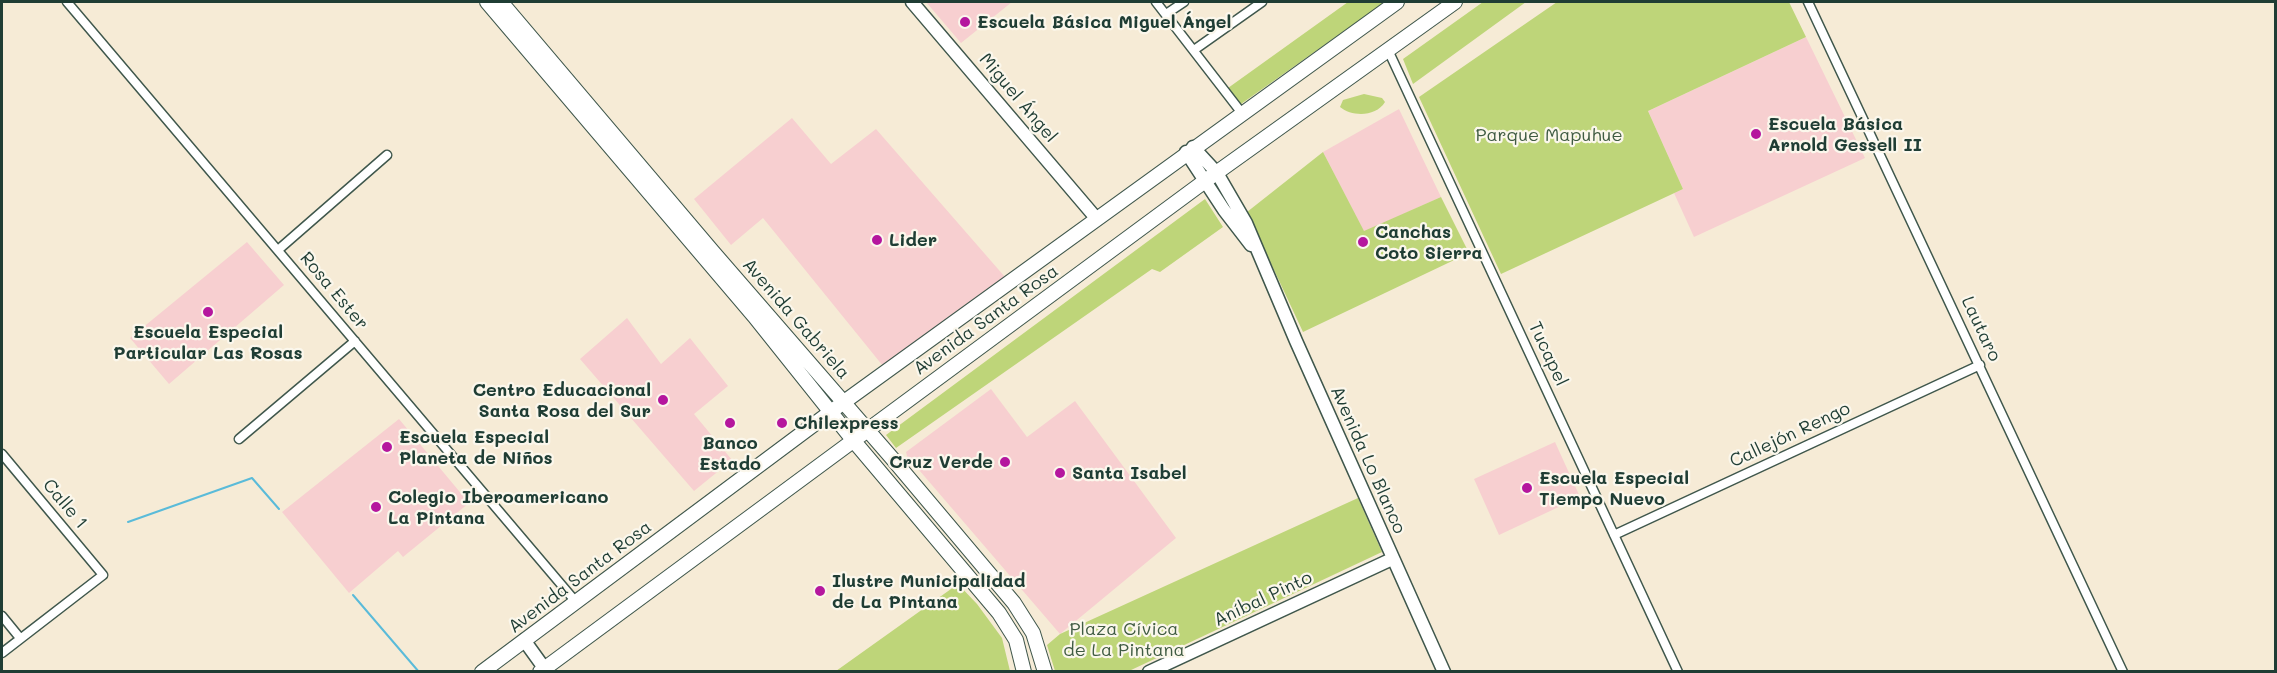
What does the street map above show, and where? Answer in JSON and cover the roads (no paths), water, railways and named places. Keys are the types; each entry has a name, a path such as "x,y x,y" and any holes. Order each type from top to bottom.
{"main road":[{"name":"Avenida Gabriela","path":"487,2 754,315 853,440 1004,618 1016,640 1024,672"},
{"name":"Avenida Gabriela","path":"501,2 867,429 1021,613 1038,644 1045,672"},
{"name":"Miguel Ángel","path":"912,2 1096,218"},
{"name":"Avenida Santa Rosa","path":"482,672 844,402 1241,112 1396,2"},
{"name":"Avenida Santa Rosa","path":"544,670 867,429 1455,2"},
{"name":"Avenida Lo Blanco","path":"1190,150 1211,177 1261,261 1444,672"},
{"name":"Aníbal Pinto","path":"1149,672 1392,559"},
{"path":"524,640 544,670"}],"street":[{"name":"Rosa Ester","path":"67,2 576,602"},
{"path":"1156,2 1241,112"},
{"path":"1166,14 1184,2"},
{"path":"1194,50 1262,2"},
{"name":"Lautaro","path":"1809,2 2123,672"},
{"name":"Tucapel","path":"1388,50 1678,672"},
{"path":"278,250 387,155"},
{"path":"239,438 355,341"},
{"name":"Callejón Rengo","path":"1614,535 1980,365"},
{"name":"Calle 1","path":"2,454 103,575 20,638"},
{"path":"2,616 20,638 2,653"}],"waterway":[{"path":"128,522 252,478 279,509"},
{"path":"353,595 419,672"}],"place":[{"name":"Escuela Básica Miguel Ángel","path":"965,22"},
{"name":"Escuela Básica Arnold Gessell II","path":"1756,134"},
{"name":"Lider","path":"877,240"},
{"name":"Canchas Coto Sierra","path":"1363,242"},
{"name":"Escuela Especial Particular Las Rosas","path":"208,312"},
{"name":"Centro Educacional Santa Rosa del Sur","path":"663,400"},
{"name":"Banco Estado","path":"730,423"},
{"name":"Chilexpress","path":"782,423"},
{"name":"Escuela Especial Planeta de Niños","path":"387,447"},
{"name":"Cruz Verde","path":"1005,462"},
{"name":"Santa Isabel","path":"1060,473"},
{"name":"Escuela Especial Tiempo Nuevo","path":"1527,488"},
{"name":"Colegio Iberoamericano La Pintana","path":"376,507"},
{"name":"Ilustre Municipalidad de La Pintana","path":"820,591"}],"park label":[{"name":"Parque Mapuhue","path":"1549,135"},
{"name":"Plaza Cívica de La Pintana","path":"1124,639"}]}
